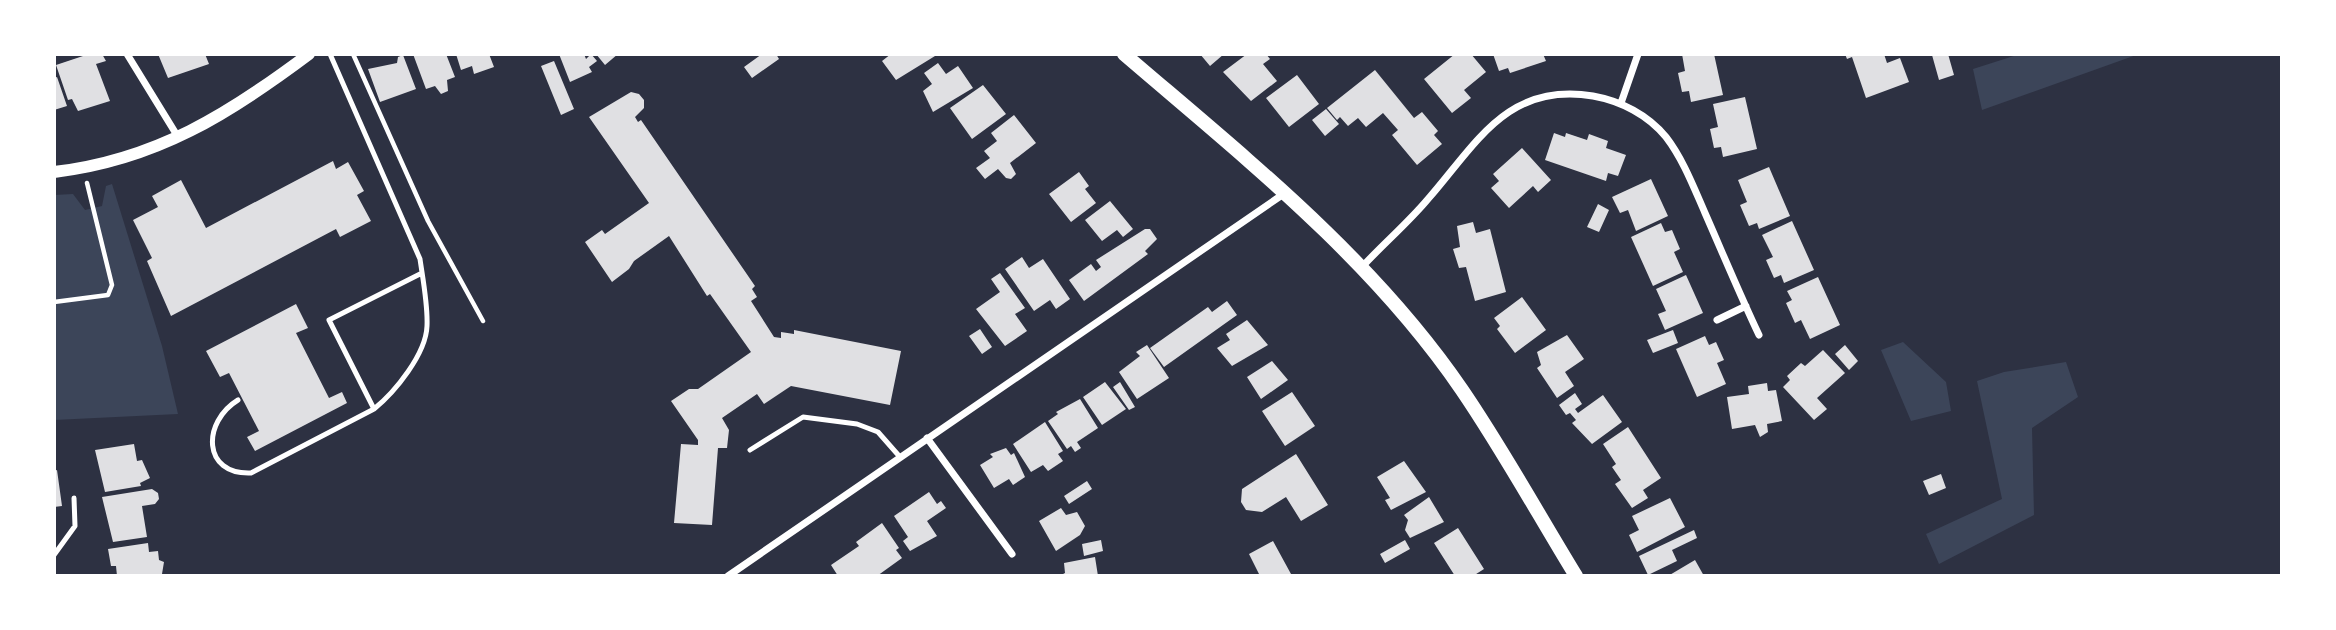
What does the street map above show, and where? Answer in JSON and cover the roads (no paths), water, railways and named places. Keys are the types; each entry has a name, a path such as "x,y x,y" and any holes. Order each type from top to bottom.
{"main road":[{"path":"1124,54 1285,193 1361,268 1461,389 1574,575"}],"street":[{"path":"127,54 178,137"},
{"path":"54,172 84,169 141,153 178,137 246,101 309,54"},
{"path":"1621,103 1638,54"},
{"path":"1361,268 1428,200 1474,141 1520,104 1547,95 1578,94 1621,103 1647,118 1667,138 1689,177 1759,335"},
{"path":"728,576 1285,193"},
{"path":"1717,320 1745,306"},
{"path":"926,438 1012,554"}],"lane":[{"path":"239,400 213,427 211,438 218,459 227,469 236,473 251,473 374,409 392,394 405,377 427,328 420,260 330,54"},
{"path":"374,409 329,320 422,273"},
{"path":"750,450 803,417 857,425 878,432 900,457"},
{"path":"54,555 75,526 74,498"}]}
